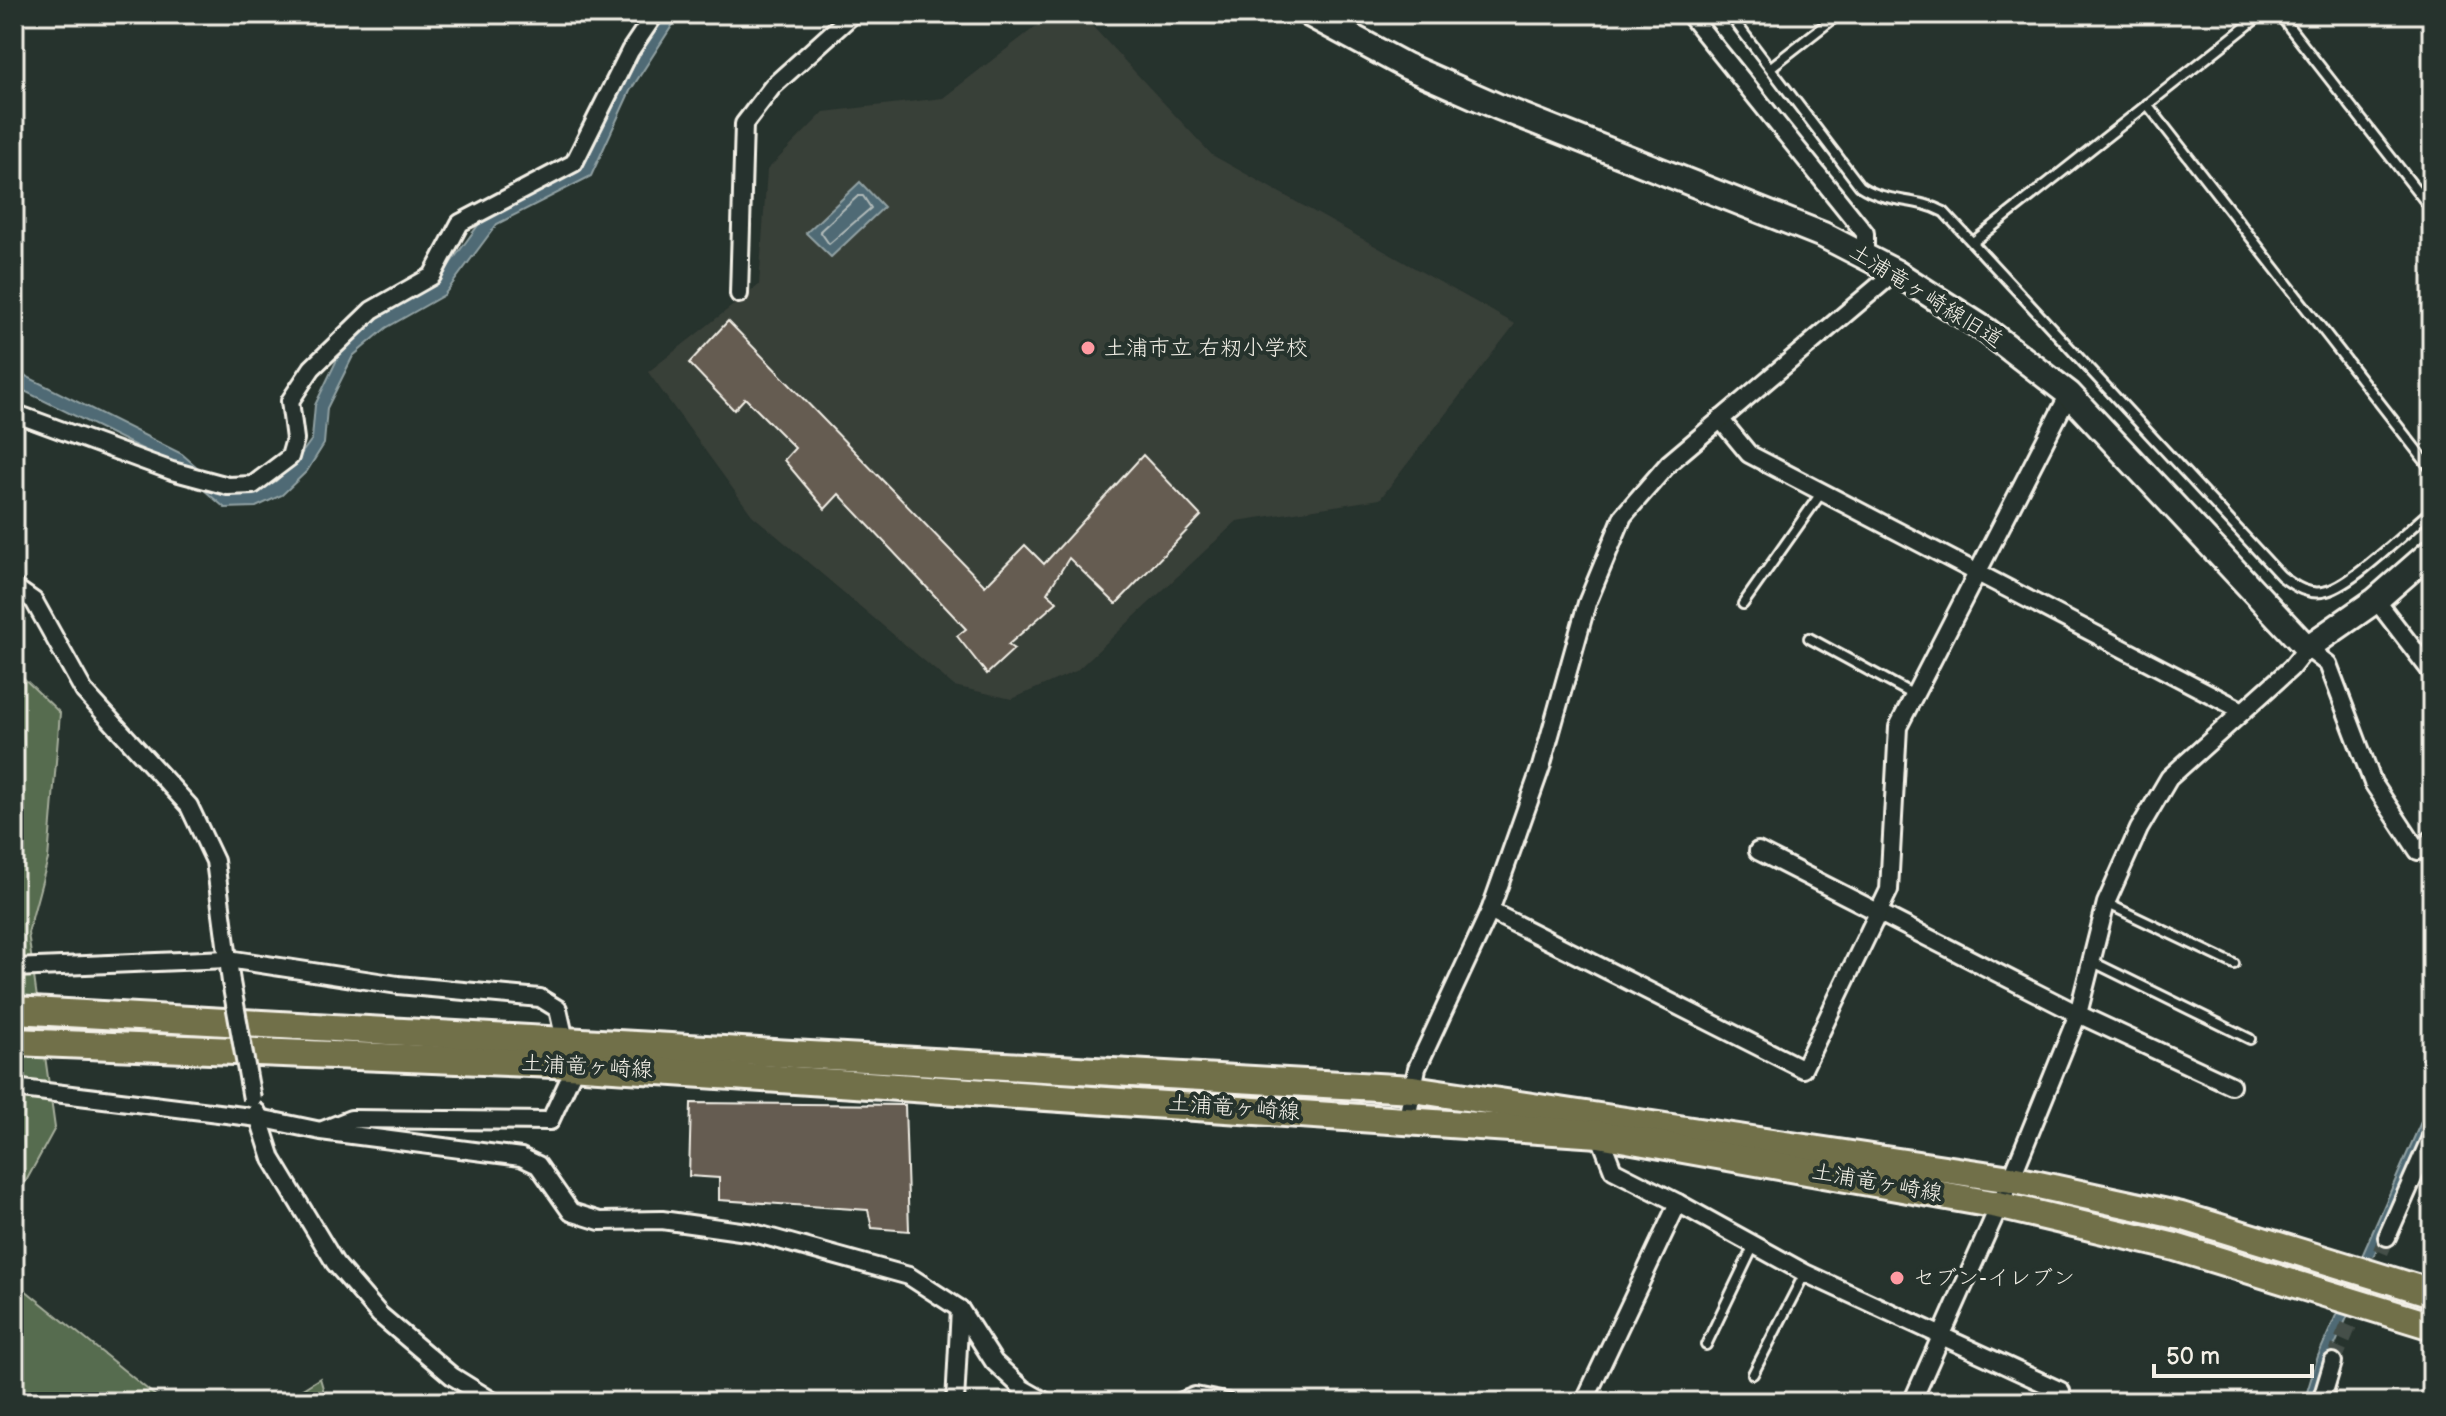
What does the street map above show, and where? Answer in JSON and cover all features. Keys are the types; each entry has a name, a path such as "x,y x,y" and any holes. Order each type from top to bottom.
{"main road":[{"name":"土浦竜ヶ崎線","path":"14,1010 1413,1089 2011,1179 2181,1216 2432,1293"},
{"name":"土浦竜ヶ崎線","path":"14,1042 576,1065 1599,1134 1998,1205 2175,1247 2432,1326"}],"street":[{"path":"14,413 172,471 228,486 253,485 273,474 290,457 295,439 290,401 312,368 372,310 432,276 460,223 574,163 630,51 655,14"},
{"path":"739,294 744,124 773,86 853,14"},
{"name":"土浦竜ヶ崎線旧道","path":"1309,14 1406,66 1499,107 1865,254 1895,272 1987,331 2069,394 2307,648"},
{"path":"1689,14 1865,233 1865,254"},
{"path":"1407,1119 1417,1068 1490,911 1541,767 1587,603 1623,516 1669,463 1895,272"},
{"path":"1490,911 1803,1069 1889,890 1898,727 2069,394"},
{"path":"1720,419 1749,454 2243,711"},
{"path":"1912,1402 2011,1179 2078,1014 2106,903 2139,829 2169,778 2307,648 2376,600 2432,551"},
{"path":"14,587 34,601 84,691 189,806 215,861 231,982 252,1099 272,1159 335,1263 380,1315 452,1376 494,1402"},
{"path":"2376,600 2432,673"},
{"path":"2307,648 2328,664 2373,783 2418,851 2432,839"},
{"path":"1758,851 2078,1014 2231,1085"},
{"path":"14,968 228,959 398,985 540,998 558,1009 565,1040"},
{"path":"321,1131 351,1119 550,1121 576,1065"},
{"path":"14,1088 259,1118 321,1131 521,1157 538,1165 571,1212 600,1221 662,1220 754,1233 909,1276 960,1309 994,1362 1023,1389 1046,1402"},
{"path":"1599,1134 1613,1170 1805,1273 2061,1391 2056,1402"},
{"path":"2387,1237 2432,1135"},
{"path":"1584,1402 1678,1203"},
{"path":"955,1402 960,1309"},
{"path":"2321,1402 2333,1362"},
{"path":"1180,1402 1195,1396 1210,1396 1226,1402"}],"lane":[{"path":"1729,14 1860,186 1890,201 1929,204 1944,212 2281,576 2296,588 2311,592 2327,591 2345,581 2432,510"},
{"path":"1771,67 1839,14"},
{"path":"1973,242 2262,14"},
{"path":"2279,14 2432,210"},
{"path":"2147,104 2432,470"},
{"path":"1743,604 1822,492"},
{"path":"1809,638 1915,695"},
{"path":"2106,903 2234,964"},
{"path":"2091,961 2250,1039"},
{"path":"1706,1345 1754,1245"},
{"path":"1753,1374 1805,1273"}],"shaded area":[{"name":"土浦市立 右籾小学校","path":"1052,14 1081,14 1212,155 1515,324 1380,499 1237,521 1076,671 1012,699 954,686 752,515 648,372 759,285 767,170 824,112 943,98"}],"green space":[{"path":"14,669 60,713 48,859 28,933 55,1128 14,1203"},
{"path":"14,1281 163,1402 14,1402"},
{"path":"320,1378 327,1402 282,1402"}],"water":[{"path":"664,14 686,14 672,26 630,91 591,176 497,224 444,295 386,328 353,356 327,408 324,444 307,471 282,495 256,507 225,508 175,465 14,386 14,370 182,454 228,494 255,492 276,481 312,439 315,405 344,345 376,316 436,283 487,213 580,167 617,85"},
{"path":"860,182 884,207 831,257 806,233"},
{"path":"2432,1097 2432,1122 2328,1361 2315,1402 2304,1402 2318,1356"}],"building":[{"path":"728,321 985,586 1025,545 1044,564 1143,455 1201,516 1116,604 1069,558 1047,593 1057,602 1008,645 1014,649 987,674 957,636 966,629 839,494 825,509 784,460 795,448 745,398 734,410 689,363"},
{"path":"691,1103 905,1105 909,1231 872,1228 868,1210 719,1200 719,1178 689,1176"}],"tunnel":[{"path":"2333,1362 2387,1237"}],"place":[{"name":"土浦市立 右籾小学校","path":"1088,348"},
{"name":"セブン-イレブン","path":"1897,1278"}]}
